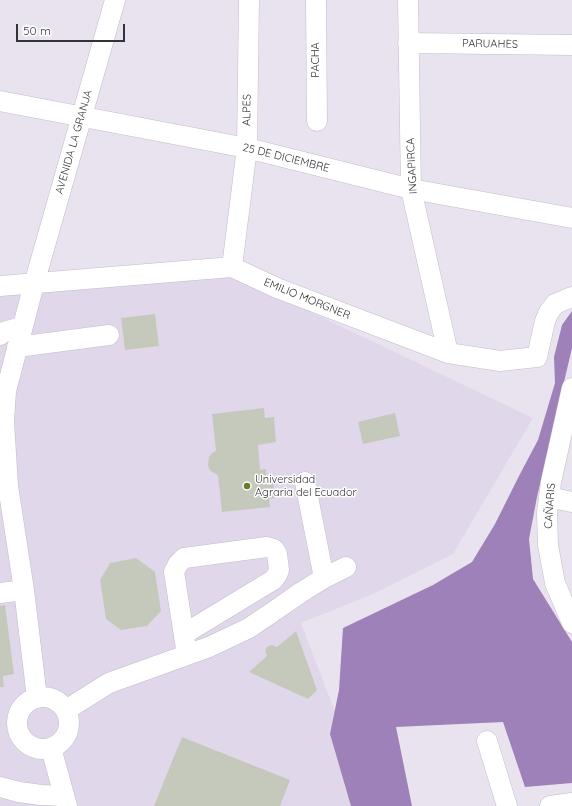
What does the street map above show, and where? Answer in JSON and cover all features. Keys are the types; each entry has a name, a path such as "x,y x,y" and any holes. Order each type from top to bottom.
{"street":[{"name":"AVENIDA LA GRANJA","path":"37,698 24,590 8,486 2,421 6,391 17,347 7,331 34,284 115,0"},
{"name":"ALPES","path":"232,267 246,148 249,0"},
{"name":"PACHA","path":"316,0 317,120"},
{"name":"INGAPIRCA","path":"408,0 411,189 448,352"},
{"name":"PARUAHES","path":"408,43 572,46"},
{"name":"25 DE DICIEMBRE","path":"0,101 246,148 411,189 572,218"},
{"name":"EMILIO MORGNER","path":"0,286 232,267 277,288 448,352 500,360 537,357 545,321 549,312 555,304 572,297"},
{"path":"17,347 109,334"},
{"name":"CAÑARIS","path":"572,388 548,498 548,545 555,583 572,623"},
{"path":"304,482 324,578"},
{"path":"548,498 572,502"},
{"path":"184,634 273,580 279,570 277,554 274,549 268,547 184,558 178,564 174,572 187,655"},
{"path":"66,710 109,683 209,647 250,628 300,593 346,566"},
{"path":"0,593 24,590"},
{"path":"44,697 51,698 62,705 66,710 69,723 68,730 66,736 57,745 51,748 37,749 25,742 20,737 17,723 18,716 20,710 30,700 44,697"},
{"path":"487,741 507,806"},
{"path":"0,787 65,801 51,748"},
{"path":"550,806 572,803"}],"shaded area":[{"name":"Universidad Agraria del Ecuador","path":"231,274 533,418 453,554 373,594 301,623 371,806 0,806 0,292"},
{"path":"572,311 572,348 537,497 529,539 533,579 572,642 572,783 525,787 503,722 396,727 412,806 351,806 330,734 339,690 343,628 433,585 472,562 495,524 538,440 555,383 554,357 562,325"}],"building":[{"path":"155,314 159,346 125,350 121,318"},
{"path":"264,408 265,418 274,417 276,442 258,445 260,470 266,469 267,481 273,480 275,498 269,499 270,507 222,512 218,475 209,469 208,464 209,457 216,451 212,414"},
{"path":"395,413 400,436 363,444 358,422"},
{"path":"136,558 155,572 161,611 147,626 121,630 106,619 100,580 110,563"},
{"path":"5,605 14,674 3,676 4,687 0,687 0,606"},
{"path":"296,631 317,690 308,699 249,672 267,656 265,650 268,646 272,645 277,647"},
{"path":"182,737 290,780 280,806 154,806"}],"place":[{"name":"Universidad Agraria del Ecuador","path":"247,486"}]}
